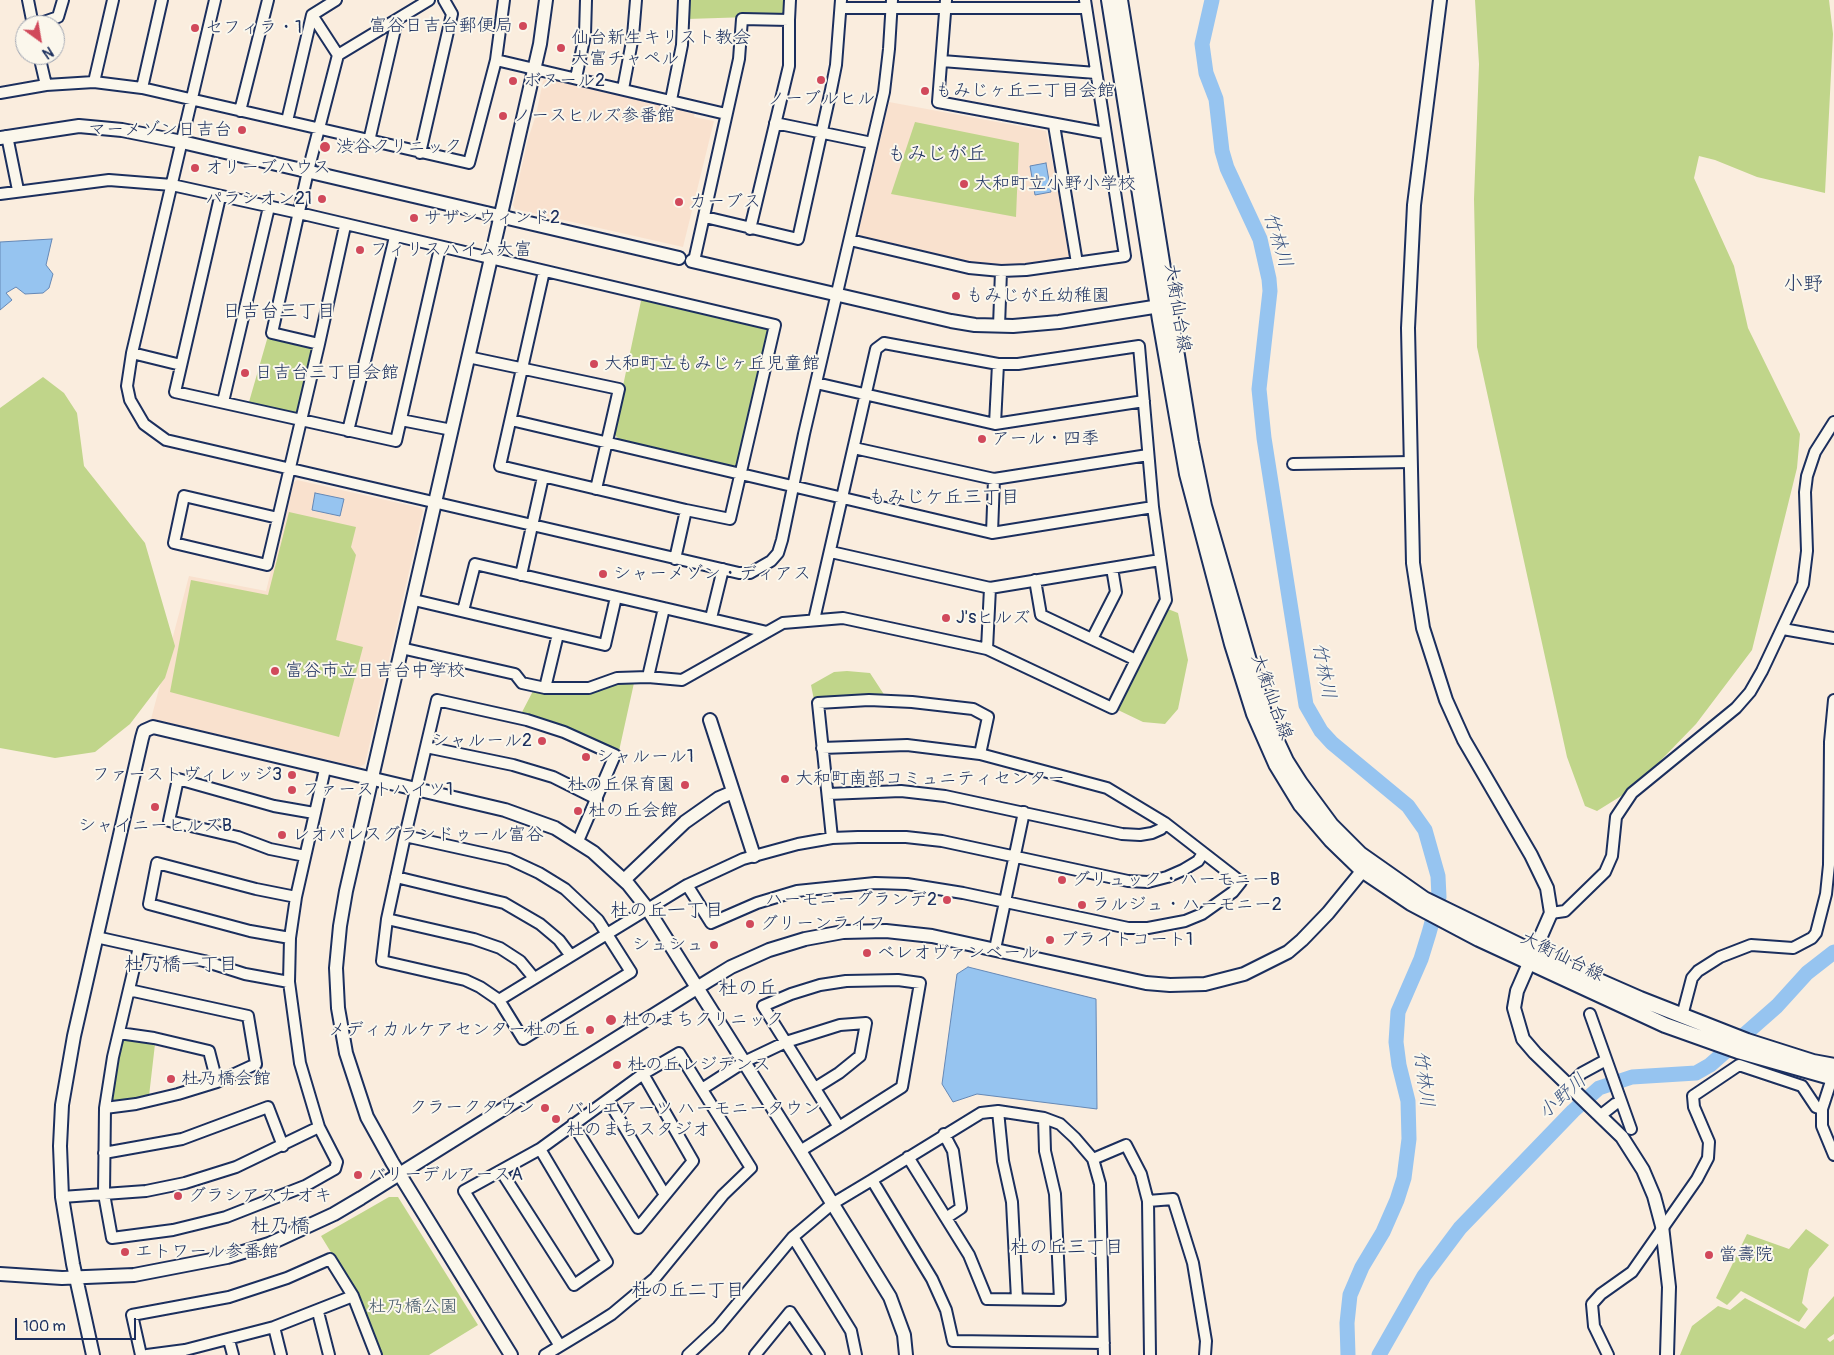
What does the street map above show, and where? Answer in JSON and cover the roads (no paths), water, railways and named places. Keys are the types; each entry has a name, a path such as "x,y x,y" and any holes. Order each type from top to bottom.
{"main road":[{"name":"大衡仙台線","path":"1109,0 1163,305"},
{"name":"大衡仙台線","path":"1120,0 1187,474 1232,644 1254,714 1276,764 1301,805 1331,840 1423,904 1532,957 1616,1004 1743,1046 1814,1062 1833,1073"},
{"name":"大衡仙台線","path":"1532,957 1682,1016 1713,1035"}],"street":[{"path":"28,0 32,15"},
{"path":"59,15 63,0"},
{"path":"94,82 113,0"},
{"path":"142,88 162,0"},
{"path":"215,0 132,354 127,386 130,400 144,424 154,434 166,440 740,574 750,573 771,561 778,553 782,540 816,383 884,92 892,4"},
{"path":"240,111 268,0"},
{"path":"287,121 312,15 336,0"},
{"path":"319,344 272,333 308,171 338,55 429,0"},
{"path":"420,153 452,14 444,0"},
{"path":"0,93 46,85 94,82 142,88 469,164 496,60 504,0"},
{"path":"511,1355 399,1174 367,1118 346,1053 338,1008 336,968 340,926 371,778 414,600 501,215 543,28 546,0"},
{"path":"576,78 585,35 586,0"},
{"path":"623,89 633,36 636,0"},
{"path":"671,100 682,45 684,0"},
{"path":"750,229 790,66 790,0"},
{"path":"1440,0 1414,206 1408,328 1413,563 1423,628 1446,700 1464,740 1531,855 1547,888 1551,913 1517,991 1514,1008 1523,1039 1535,1053 1598,1112 1631,1149 1654,1196 1662,1226 1670,1287 1667,1355"},
{"path":"704,217 798,239 823,133 836,65 842,4 1085,4 1125,256 1077,264 1001,271 969,268 850,240"},
{"path":"946,4 938,102 1105,133"},
{"path":"312,15 338,55"},
{"path":"789,20 742,19 739,59 693,261 951,321 1000,326 1059,322 1163,305"},
{"path":"369,140 395,29 392,22"},
{"path":"496,60 726,114"},
{"path":"942,61 1096,73"},
{"path":"41,65 46,85"},
{"path":"775,123 872,143"},
{"path":"1054,125 1077,264"},
{"path":"18,190 4,137 53,128 93,127 122,130 182,142 679,258"},
{"path":"0,194 18,190 109,180 172,185 299,213 345,226 544,271 775,325 730,519 500,466 544,271"},
{"path":"220,197 174,392 396,441 440,248"},
{"path":"223,402 269,207"},
{"path":"278,518 184,496 174,544 267,565 319,344 345,226"},
{"path":"348,431 395,237"},
{"path":"1000,326 1001,271"},
{"path":"401,648 515,674 522,683 545,688 589,688 617,678 682,680 783,623 844,618 987,649 1112,708 1166,600 1153,507 1139,346 1018,364 998,364 884,344 876,349 814,620"},
{"path":"132,354 181,365"},
{"path":"468,357 619,389 596,489"},
{"path":"995,424 998,364"},
{"path":"816,383 995,424 1144,401"},
{"path":"401,420 452,430"},
{"path":"511,420 793,485 842,499 992,534 1153,507"},
{"path":"1551,913 1565,911 1599,880 1608,867 1616,817 1625,801 1640,785 1741,704 1762,671 1800,590 1806,572 1805,492 1815,452 1834,422"},
{"path":"854,448 994,479 1148,455"},
{"path":"1293,464 1411,462"},
{"path":"521,575 543,477"},
{"path":"992,534 994,479"},
{"path":"675,558 686,510"},
{"path":"830,552 990,588 1160,560"},
{"path":"463,611 475,564 767,632"},
{"path":"1092,639 1116,592 1112,568"},
{"path":"711,618 723,569"},
{"path":"1035,580 1041,615 1136,660"},
{"path":"987,649 990,588"},
{"path":"414,600 605,646 616,598"},
{"path":"648,678 664,608"},
{"path":"1782,629 1834,638"},
{"path":"545,688 558,634"},
{"path":"405,836 509,859 539,873 565,889 598,920 631,972 524,1040 499,1000 480,987 465,980 382,961 387,919 405,836 437,700 536,723 564,732 615,755 578,841"},
{"path":"832,838 818,703 869,700 912,702 974,709 988,717 980,754"},
{"path":"1682,1016 1692,978 1705,966 1720,957 1751,945 1793,948 1812,938 1816,933 1826,894 1830,742 1834,700"},
{"path":"710,720 754,856"},
{"path":"92,1355 75,1278 62,1197 60,1146 66,1073 144,731 153,728 505,810 555,828 578,841 624,880 646,908 698,988 890,1296 904,1335 906,1355"},
{"path":"687,885 712,923 773,898 797,891 840,885 907,884 1128,928 1168,926 1202,914 1233,892 1241,882 1165,823 1107,788 980,754 907,745 822,748"},
{"path":"426,747 514,765 553,777 597,799"},
{"path":"139,947 119,1033 105,1108 104,1194 112,1238 173,1230 226,1217 296,1190 335,1169 337,1162 319,1127 300,1063 289,982 290,938 296,897 325,769"},
{"path":"305,856 270,849 238,838 169,821 178,779 274,806 314,814"},
{"path":"828,794 901,791 946,796 1122,834 1140,835 1161,829 1165,823"},
{"path":"624,880 685,822 719,798 733,792"},
{"path":"995,949 1024,812"},
{"path":"499,1000 646,908 687,885 722,868 754,856 798,844 832,838 906,837 942,841 1128,882 1148,882 1183,870 1198,861 1204,853"},
{"path":"290,938 250,931 149,904 157,863 256,889 296,897"},
{"path":"0,1274 75,1278 134,1275 227,1257 269,1244 326,1218 731,967 769,950 805,939 843,932 886,931 932,936 1146,982 1189,985 1225,980 1268,964 1302,940 1366,866"},
{"path":"396,877 504,904 540,924 559,940 571,956"},
{"path":"387,919 474,939 500,948 520,961 534,978"},
{"path":"96,937 245,974 289,982"},
{"path":"800,1151 839,1127 902,1087 920,983 898,980 846,981 806,990 763,1006 839,1127"},
{"path":"105,1108 136,1104 217,1082 256,1064 248,1016 129,990"},
{"path":"1590,1014 1631,1129"},
{"path":"702,1089 744,1062 786,1042 840,1025 866,1023 860,1056 840,1073 814,1088"},
{"path":"119,1033 154,1038 209,1051 217,1082"},
{"path":"546,1355 612,1314 655,1278 723,1195 751,1168 680,1053 643,1074 540,1149 464,1192 560,1346"},
{"path":"1572,1088 1582,1073 1607,1063"},
{"path":"1608,1355 1594,1326 1592,1304 1601,1294 1632,1272 1662,1226 1697,1179 1708,1158 1709,1142 1694,1107 1693,1096 1739,1065 1802,1086 1816,1107 1822,1109"},
{"path":"1833,1073 1822,1109 1822,1126 1834,1155"},
{"path":"574,1124 638,1228 694,1161 643,1074"},
{"path":"1598,1112 1615,1104 1620,1098"},
{"path":"608,1100 665,1195"},
{"path":"104,1153 182,1139 268,1107 283,1146"},
{"path":"998,1111 1003,1161 1012,1202 1017,1299"},
{"path":"688,1355 724,1320 793,1237 832,1204 981,1113 998,1111 1044,1118 1060,1124 1093,1159 1100,1184 1104,1355"},
{"path":"908,1157 969,1255 987,1299 1060,1300 1056,1194 1045,1151 1044,1118"},
{"path":"62,1197 146,1191 185,1183 236,1167 319,1127"},
{"path":"944,1134 953,1151 961,1208 946,1218"},
{"path":"1093,1159 1126,1145 1141,1174 1148,1201 1150,1355"},
{"path":"501,1171 574,1285 607,1262 540,1149"},
{"path":"872,1180 932,1279 946,1310 953,1342 1104,1343"},
{"path":"1148,1201 1172,1199 1193,1263 1206,1341 1205,1355"},
{"path":"793,1237 851,1332 856,1355"},
{"path":"141,1355 132,1315 229,1297 287,1278 330,1259 353,1296 376,1355"},
{"path":"147,1355 186,1352 229,1340 318,1312 353,1296"},
{"path":"318,1312 329,1355"},
{"path":"755,1355 790,1312 819,1355"},
{"path":"274,1327 281,1355"},
{"path":"229,1340 233,1355"}],"water":[{"path":"1046,163 1051,192 1035,195 1030,166"},
{"path":"52,239 46,265 53,274 49,288 43,293 25,294 16,287 6,293 12,300 0,310 0,242"},
{"path":"315,493 344,499 340,516 312,510"},
{"path":"968,967 1096,999 1097,1109 977,1094 953,1102 942,1084 957,974"}],"waterway":[{"name":"竹林川","path":"1212,0 1202,44 1206,73 1216,99 1222,151 1227,168 1260,239 1269,279 1270,291 1259,389 1264,438 1306,705 1321,731 1332,743 1408,806 1425,830 1438,876 1439,897 1429,933 1421,959 1398,1012 1396,1042 1399,1065 1408,1101 1409,1139 1404,1178 1383,1232 1362,1267 1350,1295 1347,1323 1348,1355"},
{"name":"小野川","path":"1379,1355 1424,1276 1460,1228 1573,1111 1599,1088 1632,1077 1696,1073 1710,1065 1777,1006 1807,973 1834,952"}],"place":[{"name":"富谷日吉台郵便局","path":"523,26"},
{"name":"セフィラ・1","path":"195,28"},
{"name":"仙台新生キリスト教会 大富チャペル","path":"561,48"},
{"name":"ノーブルヒル","path":"821,80"},
{"name":"ボヌール2","path":"513,81"},
{"name":"もみじヶ丘二丁目会館","path":"925,91"},
{"name":"ノースヒルズ参番館","path":"503,116"},
{"name":"マーメゾン日吉台","path":"242,130"},
{"name":"渋谷クリニック","path":"325,147"},
{"name":"オリーブハウス","path":"195,168"},
{"name":"大和町立小野小学校","path":"964,184"},
{"name":"パラシオン21","path":"322,199"},
{"name":"カーブス","path":"679,202"},
{"name":"サザンウィンド2","path":"414,218"},
{"name":"フィリスハイム大富","path":"360,250"},
{"name":"もみじが丘幼稚園","path":"956,296"},
{"name":"大和町立もみじヶ丘児童館","path":"594,364"},
{"name":"日吉台三丁目会館","path":"245,373"},
{"name":"アール・四季","path":"982,439"},
{"name":"シャーメゾン・ディアス","path":"603,574"},
{"name":"J'sヒルズ","path":"946,618"},
{"name":"富谷市立日吉台中学校","path":"275,671"},
{"name":"シャルール2","path":"542,741"},
{"name":"シャルール1","path":"586,757"},
{"name":"ファーストヴィレッジ3","path":"292,775"},
{"name":"大和町南部コミュニティセンター","path":"785,779"},
{"name":"杜の丘保育園","path":"685,785"},
{"name":"ファーストハイツ1","path":"292,790"},
{"name":"シャイニーヒルズB","path":"155,807"},
{"name":"杜の丘会館","path":"578,811"},
{"name":"レオパレスグランドゥール富谷","path":"282,835"},
{"name":"グリュック・ハーモニーB","path":"1062,880"},
{"name":"ハーモニーグランデ2","path":"947,900"},
{"name":"ラルジュ・ハーモニー2","path":"1082,905"},
{"name":"グリーンライフ","path":"750,924"},
{"name":"ブライトコート1","path":"1050,940"},
{"name":"シュシュ","path":"714,945"},
{"name":"ベレオヴァンベール","path":"867,953"},
{"name":"杜のまちクリニック","path":"611,1020"},
{"name":"メディカルケアセンター杜の丘","path":"590,1030"},
{"name":"杜の丘レジデンス","path":"617,1065"},
{"name":"杜乃橋会館","path":"171,1079"},
{"name":"クラークタウン","path":"545,1108"},
{"name":"バレエアーツ ハーモニータウン 杜のまちスタジオ","path":"556,1119"},
{"name":"バリーデルアースA","path":"358,1175"},
{"name":"グラシアスナオキ","path":"178,1196"},
{"name":"エトワール参番館","path":"125,1252"},
{"name":"當壽院","path":"1709,1255"}],"district":[{"name":"もみじが丘","path":"937,155"},
{"name":"小野","path":"1803,285"},
{"name":"日吉台三丁目","path":"279,312"},
{"name":"もみじケ丘三丁目","path":"944,498"},
{"name":"杜の丘一丁目","path":"667,911"},
{"name":"杜乃橋一丁目","path":"181,965"},
{"name":"杜の丘","path":"748,989"},
{"name":"杜乃橋","path":"280,1227"},
{"name":"杜の丘三丁目","path":"1067,1248"},
{"name":"杜の丘二丁目","path":"688,1291"}],"park label":[{"name":"杜乃橋公園","path":"413,1307"}]}
